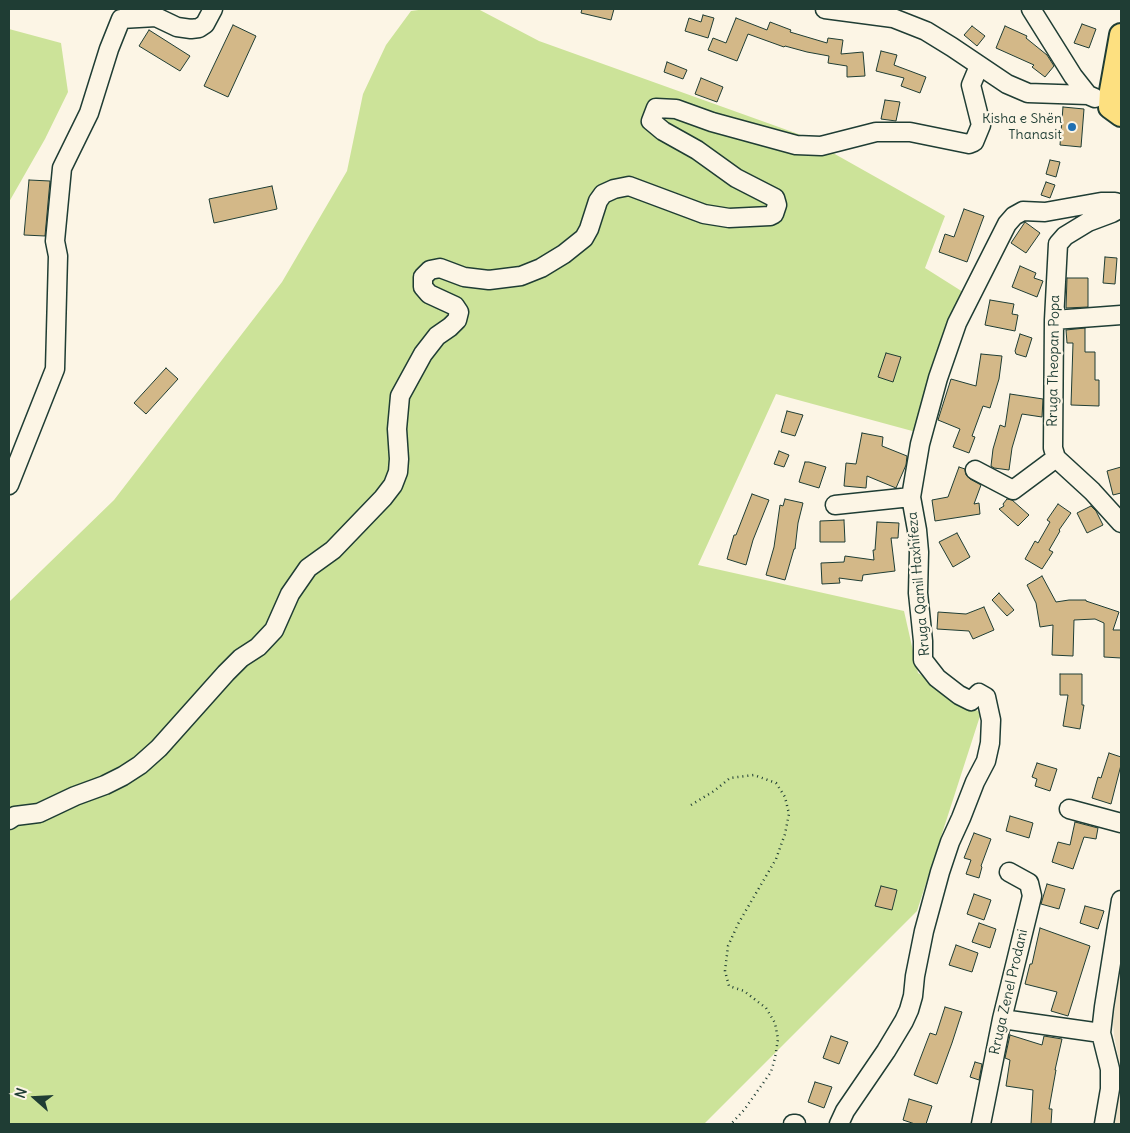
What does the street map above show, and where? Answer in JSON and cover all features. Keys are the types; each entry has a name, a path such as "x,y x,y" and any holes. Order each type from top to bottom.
{"main road":[{"path":"1116,111 1111,91 1121,35"}],"street":[{"path":"9,485 55,370 58,256 56,241 62,168 89,112 109,49 121,19 152,13 177,27 192,29 199,28 205,24 213,9"},
{"path":"825,9 893,18 926,31 952,46 1007,84 1028,93 1088,94"},
{"path":"1031,9 1073,76 1088,94 1116,111"},
{"path":"9,820 15,816 39,813 75,796 105,785 123,776 159,748 226,673 242,658 258,647 274,630 290,594 308,568 333,550 393,486 398,472 399,459 396,429 400,396 423,354 437,336 457,320 459,312 455,306 429,294 423,287 423,277 430,270 440,268 464,276 489,280 521,276 540,268 564,254 584,238 598,201 603,194 614,189 629,186 704,214 728,218 770,216 774,214 777,205 775,198 736,178 697,150 651,121 656,108 676,109 712,122 796,145 822,146 876,132 910,132 969,144 974,142 981,125 970,85 979,66"},
{"name":"Rruga Qamil Haxhifeza","path":"839,1124 845,1111 886,1051 909,1010 924,931 940,872 950,842 975,782 986,761 990,743 991,720 986,697 979,694 971,701 959,695 937,678 923,660 918,593 919,552 911,497 920,444 938,378 956,323 1007,224 1014,216 1023,212 1046,212 1100,202 1115,202 1121,206"},
{"name":"Rruga Theopan Popa","path":"1056,458 1053,448 1054,320 1058,244 1065,236 1088,222 1112,213 1121,206"},
{"path":"1054,320 1121,315"},
{"path":"975,470 1013,490 1056,458 1092,491 1121,523"},
{"path":"836,505 911,497"},
{"path":"1070,809 1121,823"},
{"name":"Rruga Zenel Prodani","path":"981,1124 1002,1019 1032,896 1028,883 1009,872"},
{"path":"1104,1124 1110,1089 1110,1069 1101,1033 1121,900"},
{"path":"1002,1019 1101,1033"}],"path":[{"path":"691,805 714,791 730,778 754,775 776,783 785,797 789,814 785,834 776,859 738,924 728,946 725,971 729,986 744,991 766,1008 775,1023 778,1039 771,1072 744,1110 731,1124"}],"shaded area":[{"path":"1121,963 1121,1072 1113,1021"},
{"path":"1121,1084 1121,1124 1115,1124"}],"green space":[{"path":"426,9 478,9 539,41 801,135 945,216 925,268 963,292 916,432 776,394 698,565 904,611 918,673 981,713 917,911 704,1124 9,1124 9,602 114,500 282,282 347,171 363,94 386,45 411,11"},
{"path":"9,29 61,43 68,92 45,139 9,202"}],"building":[{"path":"582,9 614,9 611,20 581,13"},
{"path":"703,15 714,18 708,38 685,31 689,18 701,22"},
{"path":"736,18 767,30 770,22 791,30 790,32 827,43 828,38 843,40 841,54 863,52 865,76 847,77 847,66 828,63 829,56 784,47 748,34 737,61 708,50 713,38 726,43"},
{"path":"1082,24 1096,29 1089,48 1074,43"},
{"path":"233,25 256,36 228,97 204,86"},
{"path":"972,26 985,36 977,46 964,35"},
{"path":"1005,26 1027,36 1026,38 1047,55 1054,66 1045,77 1032,67 1034,65 996,48"},
{"path":"149,30 190,56 180,71 139,46"},
{"path":"881,51 897,55 894,65 926,77 920,93 901,86 904,78 876,71"},
{"path":"667,62 687,70 683,79 664,72"},
{"path":"701,78 723,87 717,102 695,94"},
{"path":"885,100 900,102 896,121 881,119"},
{"name":"Kisha e Shën Thanasit","path":"1063,107 1084,109 1081,147 1060,145"},
{"path":"1050,160 1060,162 1056,177 1046,174"},
{"path":"29,180 50,181 45,236 24,235"},
{"path":"1046,182 1055,185 1050,198 1041,195"},
{"path":"272,186 277,209 214,223 209,199"},
{"path":"964,209 984,216 967,262 939,252 945,234 954,237"},
{"path":"1025,222 1040,233 1026,253 1011,243"},
{"path":"1105,257 1117,258 1115,284 1103,283"},
{"path":"1020,266 1036,273 1034,278 1043,281 1037,297 1012,287"},
{"path":"1067,278 1088,278 1088,307 1066,308"},
{"path":"990,300 1014,304 1012,314 1018,315 1015,331 985,325"},
{"path":"1085,328 1085,352 1095,352 1095,380 1099,380 1099,406 1071,405 1073,343 1067,343 1066,330"},
{"path":"1020,334 1032,338 1026,357 1016,354 1015,351"},
{"path":"886,353 901,357 893,382 878,377"},
{"path":"981,354 1002,356 999,379 990,408 983,406 972,436 975,437 969,453 953,447 960,429 938,420 951,379 976,386"},
{"path":"166,368 178,379 146,414 134,403"},
{"path":"1010,394 1043,399 1042,417 1022,414 1012,448 1009,470 991,466 993,449 1000,425 1005,427"},
{"path":"787,411 803,415 795,436 781,432"},
{"path":"862,433 883,437 882,446 907,456 906,465 896,488 867,476 866,488 844,486 846,463 856,464"},
{"path":"779,451 789,455 784,467 774,464"},
{"path":"805,462 826,467 819,488 799,482"},
{"path":"959,467 965,469 966,475 970,479 981,485 974,504 979,503 980,514 935,521 932,500 948,497"},
{"path":"1121,467 1121,493 1113,495 1107,471"},
{"path":"752,494 769,500 753,540 746,565 727,559 734,535 736,535"},
{"path":"785,499 803,503 795,549 785,580 766,575 774,547 780,505 783,506"},
{"path":"1007,499 1012,500 1029,515 1018,526 999,509 1004,506 1003,504"},
{"path":"1058,504 1071,513 1059,530 1049,550 1053,552 1042,569 1025,559 1035,541 1038,543 1050,522 1047,520"},
{"path":"1091,506 1096,511 1103,525 1087,533 1077,513"},
{"path":"844,520 845,542 820,542 820,521"},
{"path":"877,522 899,523 898,538 891,538 895,571 863,575 862,581 839,578 840,583 822,584 821,563 844,562 845,556 874,560 873,550 875,550"},
{"path":"957,533 970,557 953,567 939,542"},
{"path":"1042,576 1056,602 1086,600 1119,612 1113,630 1121,630 1121,658 1104,657 1104,623 1095,619 1074,620 1073,656 1052,655 1053,625 1040,627 1036,603 1027,585"},
{"path":"999,593 1014,610 1007,616 992,600"},
{"path":"984,607 994,630 973,639 969,631 937,629 938,612 966,614"},
{"path":"1060,674 1082,674 1082,705 1084,705 1080,729 1063,726 1068,695 1060,695"},
{"path":"1109,753 1121,757 1121,765 1111,804 1092,798 1098,777 1101,778"},
{"path":"1037,763 1057,769 1050,791 1035,786 1037,779 1032,777"},
{"path":"1010,816 1033,823 1029,838 1006,831"},
{"path":"1075,822 1098,828 1096,839 1084,837 1073,869 1052,862 1058,842 1070,845"},
{"path":"974,833 991,839 981,866 979,878 966,874 971,860 964,858"},
{"path":"1047,884 1065,889 1059,909 1041,904"},
{"path":"881,886 897,890 892,910 875,906"},
{"path":"974,894 991,900 984,920 967,914"},
{"path":"1085,906 1104,911 1098,929 1080,923"},
{"path":"979,923 996,929 990,948 972,942"},
{"path":"1040,928 1090,946 1068,1016 1051,1011 1057,992 1025,984 1030,964 1032,964"},
{"path":"956,945 978,953 972,972 949,965"},
{"path":"945,1007 962,1012 937,1084 914,1075 930,1033 936,1035"},
{"path":"1010,1035 1042,1045 1044,1036 1062,1039 1049,1109 1052,1109 1051,1124 1031,1124 1033,1090 1006,1086 1010,1060 1005,1058"},
{"path":"831,1036 848,1042 839,1064 823,1058"},
{"path":"975,1062 982,1064 979,1080 970,1077"},
{"path":"815,1082 832,1087 824,1108 808,1102"},
{"path":"909,1099 932,1106 926,1124 915,1124 903,1120"}],"place":[{"name":"Kisha e Shën Thanasit","path":"1072,127"}]}
